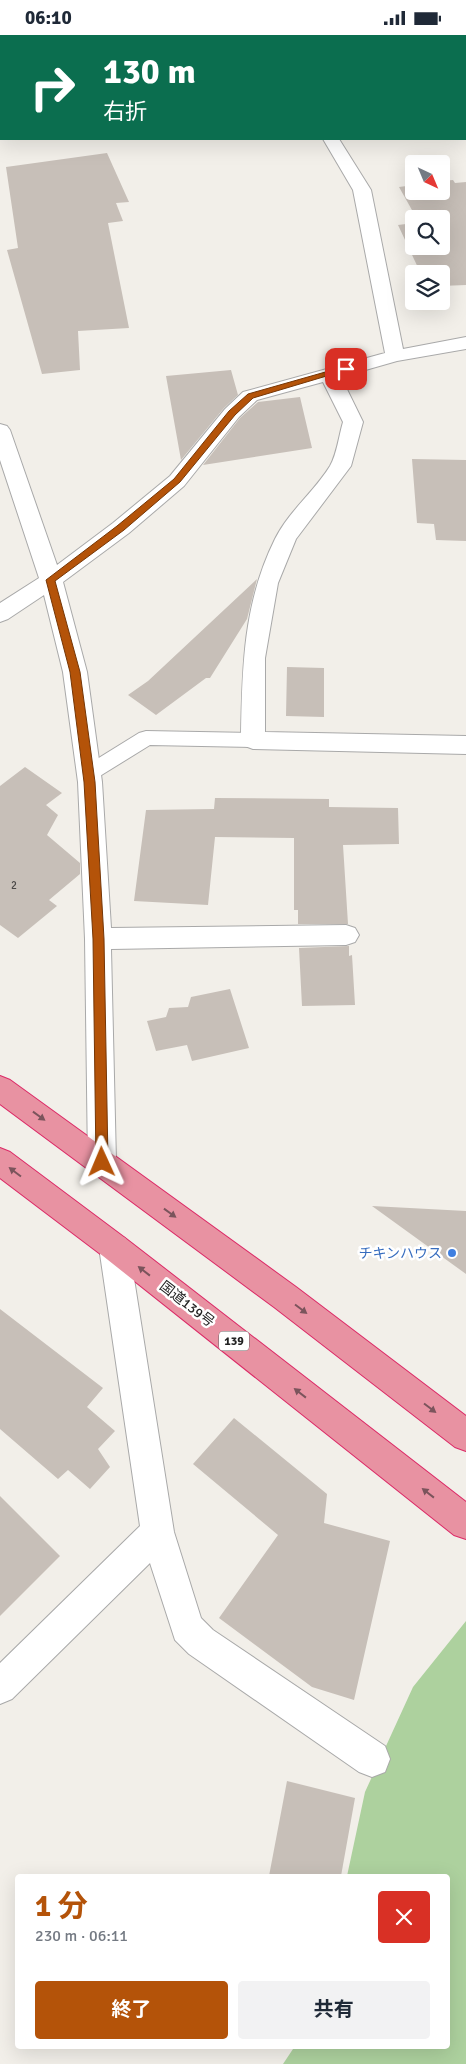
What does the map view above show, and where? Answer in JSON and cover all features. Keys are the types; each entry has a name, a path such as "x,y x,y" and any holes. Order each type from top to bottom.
{"highway":[{"path":"0,1088 284,1297 466,1436"},
{"name":"国道139号","path":"0,1161 114,1247 466,1523"}],"street":[{"path":"332,140 362,190 395,356"},
{"path":"0,614 51,580 121,528 177,481 232,413 250,396 395,356 466,343"},
{"path":"329,373 353,423 341,466 286,538 267,583 254,658 253,740 466,745"},
{"path":"0,430 51,580 75,672 88,774 98,939 102,1162"},
{"path":"98,939 346,935"},
{"path":"114,1247 156,1532 187,1628 201,1642 372,1759"},
{"path":"0,1687 156,1532"}],"lane":[{"path":"88,774 146,738 253,740"}],"green space":[{"path":"466,1621 466,2064 283,2064 293,2049 450,2049 450,1874 347,1874 365,1792 413,1687"}],"building":[{"path":"107,153 129,202 116,203 123,221 108,223 129,328 78,331 80,370 42,374 7,250 18,248 6,167"},
{"path":"450,180 453,180 455,183 466,182 466,285 450,286 450,265 417,265 412,255 450,255 450,210 412,210 406,200 450,200"},
{"path":"405,186 405,198 399,187"},
{"path":"405,224 405,240 398,225"},
{"path":"231,370 238,395 224,408 181,460 166,376"},
{"path":"300,397 312,448 203,465 240,418 258,402"},
{"path":"412,459 466,460 466,541 436,540 434,524 417,523"},
{"path":"257,579 247,619 210,678 206,678 156,715 128,695 148,681"},
{"path":"287,667 324,668 324,717 286,716"},
{"path":"25,767 62,793 46,805 58,815 47,835 80,863 80,874 49,900 57,906 18,938 0,925 0,786"},
{"path":"215,798 329,799 329,807 398,808 399,844 343,845 348,924 298,924 298,910 294,910 294,838 215,837 208,905 134,901 146,810 214,809"},
{"path":"349,946 349,956 352,955 355,1005 302,1006 299,948"},
{"path":"230,989 249,1048 192,1061 187,1045 156,1051 147,1021 166,1017 169,1008 188,1007 191,997"},
{"name":"チキンハウス","path":"372,1206 466,1211 466,1274"},
{"path":"0,1309 103,1388 87,1407 115,1431 98,1449 110,1467 90,1489 68,1470 58,1479 0,1429"},
{"path":"234,1418 327,1494 324,1523 390,1541 354,1700 312,1687 219,1618 278,1535 193,1464"},
{"path":"0,1496 60,1556 0,1616"},
{"path":"287,1781 355,1798 341,1874 269,1874"}],"place":[{"name":"チキンハウス","path":"452,1253"}],"route":[{"path":"102,1162 98,939 90,782 75,672 51,580 121,528 177,481 232,413 250,396 346,369"}]}
